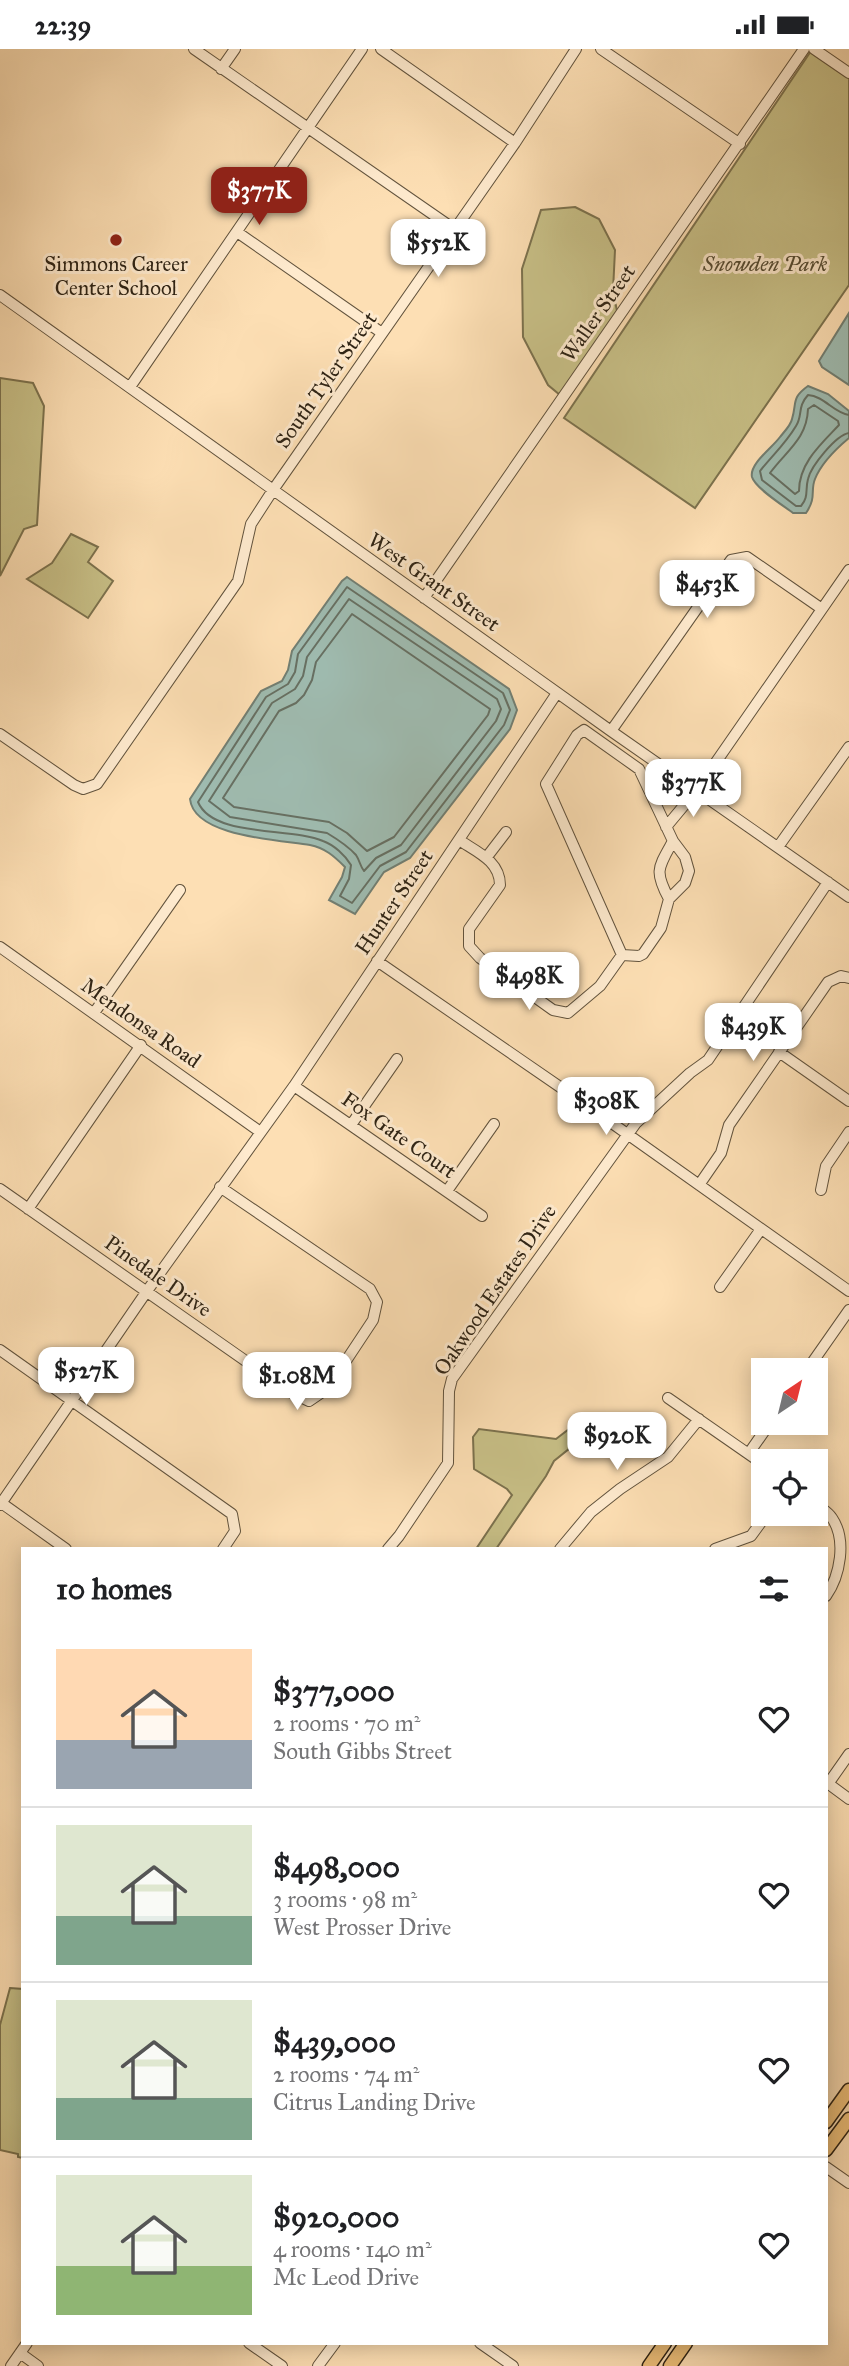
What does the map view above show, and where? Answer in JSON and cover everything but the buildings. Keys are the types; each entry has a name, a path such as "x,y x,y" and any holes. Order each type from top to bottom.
{"main road":[{"path":"828,2119 849,2090"},
{"path":"828,2130 849,2102"},
{"path":"828,2147 849,2119"},
{"path":"649,2366 664,2345"},
{"path":"670,2366 685,2345"}],"street":[{"path":"194,49 454,229"},
{"path":"221,69 235,49"},
{"path":"130,387 362,49"},
{"path":"381,49 515,143"},
{"name":"South Tyler Street","path":"0,734 74,785 83,789 97,784 238,581 251,524 273,490 515,143 576,49"},
{"path":"601,49 740,144"},
{"name":"Waller Street","path":"424,599 804,49"},
{"path":"814,49 849,73"},
{"path":"237,232 382,333"},
{"name":"West Grant Street","path":"0,295 424,599 849,897"},
{"path":"611,731 731,559 747,557 822,609"},
{"path":"666,827 696,791 849,570"},
{"name":"Hunter Street","path":"147,1291 259,1131 294,1086 557,693"},
{"path":"587,731 636,765 673,841 685,857 689,871 685,883 669,899 661,928 643,954 622,955 546,782 577,734 587,731"},
{"path":"778,847 849,747"},
{"path":"486,858 506,832"},
{"path":"459,840 497,869 499,885 469,929 469,946 480,958 552,1010 568,1013 576,1009 600,986 622,955"},
{"path":"669,899 658,880 660,864 673,841"},
{"name":"Oakwood Estates Drive","path":"389,1547 448,1462 449,1391 452,1379 627,1134 645,1114 708,1060 828,883"},
{"path":"94,1013 180,890"},
{"name":"Mendonsa Road","path":"0,947 259,1131"},
{"path":"377,961 849,1291"},
{"path":"699,1185 721,1153 729,1125 828,982 841,976 849,978"},
{"path":"28,1209 141,1045"},
{"path":"779,1052 849,1101"},
{"path":"351,1125 397,1059"},
{"name":"Fox Gate Court","path":"294,1086 482,1216"},
{"path":"447,1191 494,1124"},
{"path":"821,1189 826,1166 849,1132"},
{"name":"Pinedale Drive","path":"0,1189 289,1392 309,1401 328,1388 373,1320 377,1302 370,1289 220,1187"},
{"path":"720,1287 761,1229"},
{"path":"63,1547 0,1503 147,1291"},
{"path":"815,1358 849,1310"},
{"path":"0,1350 232,1514 235,1531 224,1547"},
{"path":"668,1398 749,1453 762,1435"},
{"path":"562,1547 590,1513 668,1457 699,1419"},
{"path":"828,1514 839,1531 841,1549 834,1585 828,1593"},
{"path":"721,1547 751,1536 758,1526"},
{"path":"828,1782 849,1754"},
{"path":"828,1784 849,1799"},
{"path":"828,2168 849,2183"},
{"path":"26,2345 17,2361 36,2365"},
{"path":"252,2345 282,2366"},
{"path":"318,2366 334,2345"},
{"path":"483,2345 513,2366"}],"green space":[{"name":"Snowden Park","path":"811,51 849,78 849,285 695,508 564,418"},
{"path":"575,207 599,219 615,250 613,291 617,311 560,395 548,385 523,337 522,269 541,210"},
{"path":"0,378 33,383 44,406 37,525 24,529 0,576"},
{"path":"71,534 98,547 88,562 113,581 88,618 27,579 52,563"},
{"path":"586,1416 595,1428 554,1461 497,1547 477,1547 512,1495 507,1489 474,1469 473,1437 479,1429 556,1439"},
{"path":"10,1988 21,1989 21,2158 18,2154 0,2150 0,2025"}],"water":[{"path":"849,313 849,385 822,367 819,361"},
{"path":"808,386 828,394 849,411 849,438 818,473 806,513 793,513 758,486 752,472 758,461 789,426 797,397"},
{"path":"347,577 509,689 517,710 510,729 410,858 384,872 355,914 329,900 345,867 329,853 310,845 222,829 206,822 195,812 190,799 261,691 282,681 288,670 292,651"}],"place":[{"name":"Simmons Career Center School","path":"116,240"}]}
